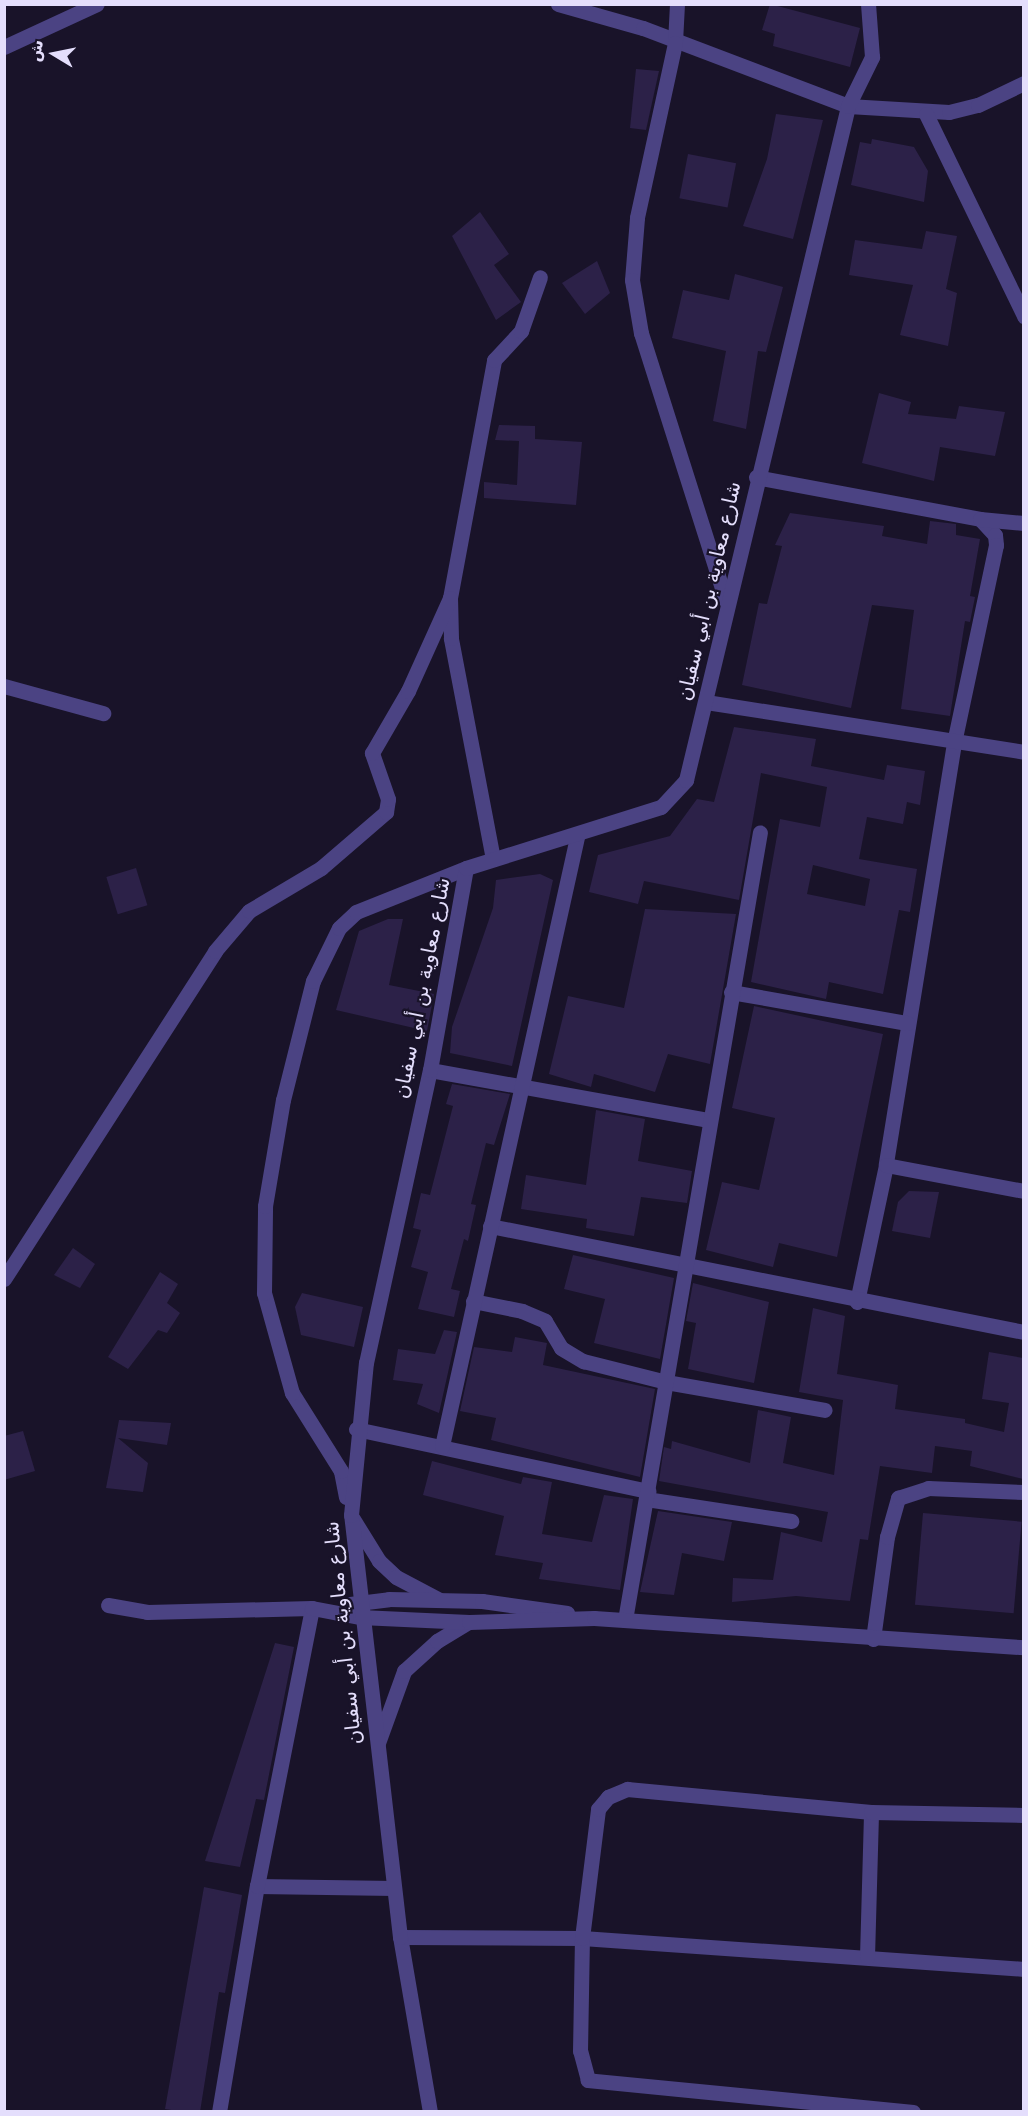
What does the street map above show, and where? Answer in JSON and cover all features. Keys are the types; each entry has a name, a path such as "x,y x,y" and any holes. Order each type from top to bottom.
{"street":[{"path":"4,47 97,4"},
{"path":"558,4 643,28 675,43 848,106 926,114 978,105 1023,83"},
{"path":"677,4 675,43 637,218 632,280 641,333 726,601"},
{"name":"شارع معاوية بن أبي سفيان","path":"430,2112 400,1937 358,1600 351,1515 356,1429 374,1322 430,1070 466,868 577,837 668,803 686,780 706,702 726,601 848,106 872,57 868,4"},
{"path":"926,114 1023,316"},
{"path":"493,859 451,638 450,598 494,360 521,331 540,277"},
{"path":"756,477 980,519 1023,523"},
{"path":"857,1302 886,1165 907,1023 954,743 996,545 994,535 980,519"},
{"path":"4,1279 215,951 249,911 321,868 386,812 388,799 372,753 408,691 450,598"},
{"path":"4,686 103,713"},
{"path":"706,702 954,743 1023,752"},
{"path":"625,1620 708,1120 760,832"},
{"path":"442,1446 520,1085 577,837"},
{"path":"438,1599 396,1577 379,1561 351,1515 341,1471 292,1393 264,1293 265,1206 283,1100 313,981 339,928 356,912 466,868"},
{"path":"731,992 907,1023"},
{"path":"430,1070 708,1120"},
{"path":"886,1165 1023,1191"},
{"path":"490,1226 857,1302 1023,1332"},
{"path":"473,1301 522,1311 545,1321 561,1348 583,1361 666,1382 825,1410"},
{"path":"356,1429 442,1446 647,1495 791,1521"},
{"path":"873,1639 887,1537 898,1498 928,1488 1023,1492"},
{"path":"333,1610 358,1600 438,1599 548,1609 594,1618"},
{"path":"108,1605 147,1612 312,1608 333,1610 360,1617 469,1622 594,1618 873,1639 1023,1647"},
{"path":"219,2112 257,1886 312,1608"},
{"path":"376,1749 404,1671 437,1641 469,1622"},
{"path":"913,2112 868,2110 588,2080 580,2050 582,1938 598,1809 618,1791 871,1812 1023,1815"},
{"path":"867,1957 871,1812"},
{"path":"257,1886 394,1888"},
{"path":"400,1937 582,1938 1023,1969"}],"building":[{"path":"770,4 860,28 850,67 773,46 775,34 762,30"},
{"path":"636,69 659,71 646,130 630,128"},
{"path":"776,114 823,120 793,239 743,226 767,159"},
{"path":"872,139 914,147 928,171 924,202 851,185 860,142 871,144"},
{"path":"688,154 736,163 728,208 679,198"},
{"path":"480,212 509,254 494,265 521,302 496,320 452,236"},
{"path":"926,231 957,236 946,289 957,293 948,346 900,335 913,285 849,275 855,240 922,249"},
{"path":"597,261 610,293 585,314 562,283"},
{"path":"735,274 783,287 766,352 758,351 746,429 713,421 726,351 672,338 683,290 729,300"},
{"path":"879,393 911,402 908,414 956,419 959,406 1005,412 995,456 940,447 934,481 862,463"},
{"path":"499,425 535,426 535,439 582,442 576,505 484,498 484,482 517,485 519,441 495,440"},
{"path":"790,513 884,526 882,536 927,544 930,521 956,524 956,535 980,539 970,596 975,597 970,622 965,621 950,716 901,709 914,610 872,605 851,708 742,685 759,603 767,604 782,546 775,545"},
{"path":"734,727 816,739 811,766 884,780 887,765 925,771 920,805 907,802 903,824 867,817 859,859 917,869 910,912 899,910 883,994 829,982 826,999 751,982 780,819 820,827 827,787 761,773 739,900 644,881 638,904 589,892 598,855 670,836 697,799 714,802","holes":["813,865 870,879 865,906 807,894"]},
{"path":"136,868 147,905 118,914 106,877"},
{"path":"540,874 553,880 512,1066 450,1053 452,1027 493,908 496,880"},
{"path":"645,909 736,914 710,1064 668,1054 655,1092 594,1074 591,1087 549,1074 568,996 624,1008"},
{"path":"388,919 403,919 389,985 434,994 427,1031 336,1010 359,931"},
{"path":"754,1006 883,1034 837,1257 779,1243 773,1267 706,1250 722,1182 759,1190 775,1118 732,1108"},
{"path":"452,1084 510,1094 494,1145 486,1143 471,1204 476,1205 468,1241 464,1239 451,1289 460,1291 454,1317 418,1309 428,1272 411,1267 421,1230 413,1228 421,1193 430,1195 453,1106 446,1104"},
{"path":"596,1110 645,1119 638,1161 692,1171 687,1203 641,1197 634,1236 586,1228 587,1219 521,1209 526,1175 586,1185"},
{"path":"909,1191 939,1192 930,1238 892,1231 898,1202"},
{"path":"73,1248 95,1264 80,1288 54,1275"},
{"path":"573,1255 674,1278 660,1359 594,1343 605,1299 564,1289"},
{"path":"160,1272 178,1284 167,1303 180,1313 167,1333 158,1330 128,1369 108,1357"},
{"path":"693,1283 769,1302 754,1383 688,1369 696,1323 686,1321"},
{"path":"302,1293 363,1307 354,1347 301,1335 295,1307"},
{"path":"813,1308 845,1316 837,1374 898,1385 895,1409 965,1419 965,1423 1004,1432 1009,1403 982,1399 989,1352 1023,1358 1023,1479 970,1466 972,1451 935,1446 932,1473 880,1466 868,1540 860,1539 850,1601 796,1596 732,1602 733,1578 773,1580 781,1532 822,1542 828,1512 659,1481 664,1447 671,1449 672,1441 750,1463 758,1410 791,1417 783,1463 834,1475 843,1400 799,1392"},
{"path":"444,1330 457,1332 439,1413 417,1404 423,1384 393,1380 398,1349 435,1354"},
{"path":"515,1337 547,1343 543,1365 655,1389 640,1477 491,1440 496,1418 460,1411 474,1347 512,1352"},
{"path":"119,1420 171,1423 167,1445 118,1438 148,1463 143,1492 106,1488"},
{"path":"23,1431 35,1471 4,1480 4,1436"},
{"path":"432,1461 521,1484 523,1477 552,1482 542,1534 592,1542 604,1495 633,1499 620,1590 539,1579 543,1563 495,1555 504,1516 423,1495"},
{"path":"658,1511 732,1522 724,1561 682,1553 674,1595 640,1592"},
{"path":"923,1513 1022,1522 1014,1613 915,1605"},
{"path":"275,1643 294,1647 264,1800 256,1799 240,1867 205,1861"},
{"path":"204,1887 242,1895 225,1993 219,1992 200,2112 184,2112 165,2109"}]}
